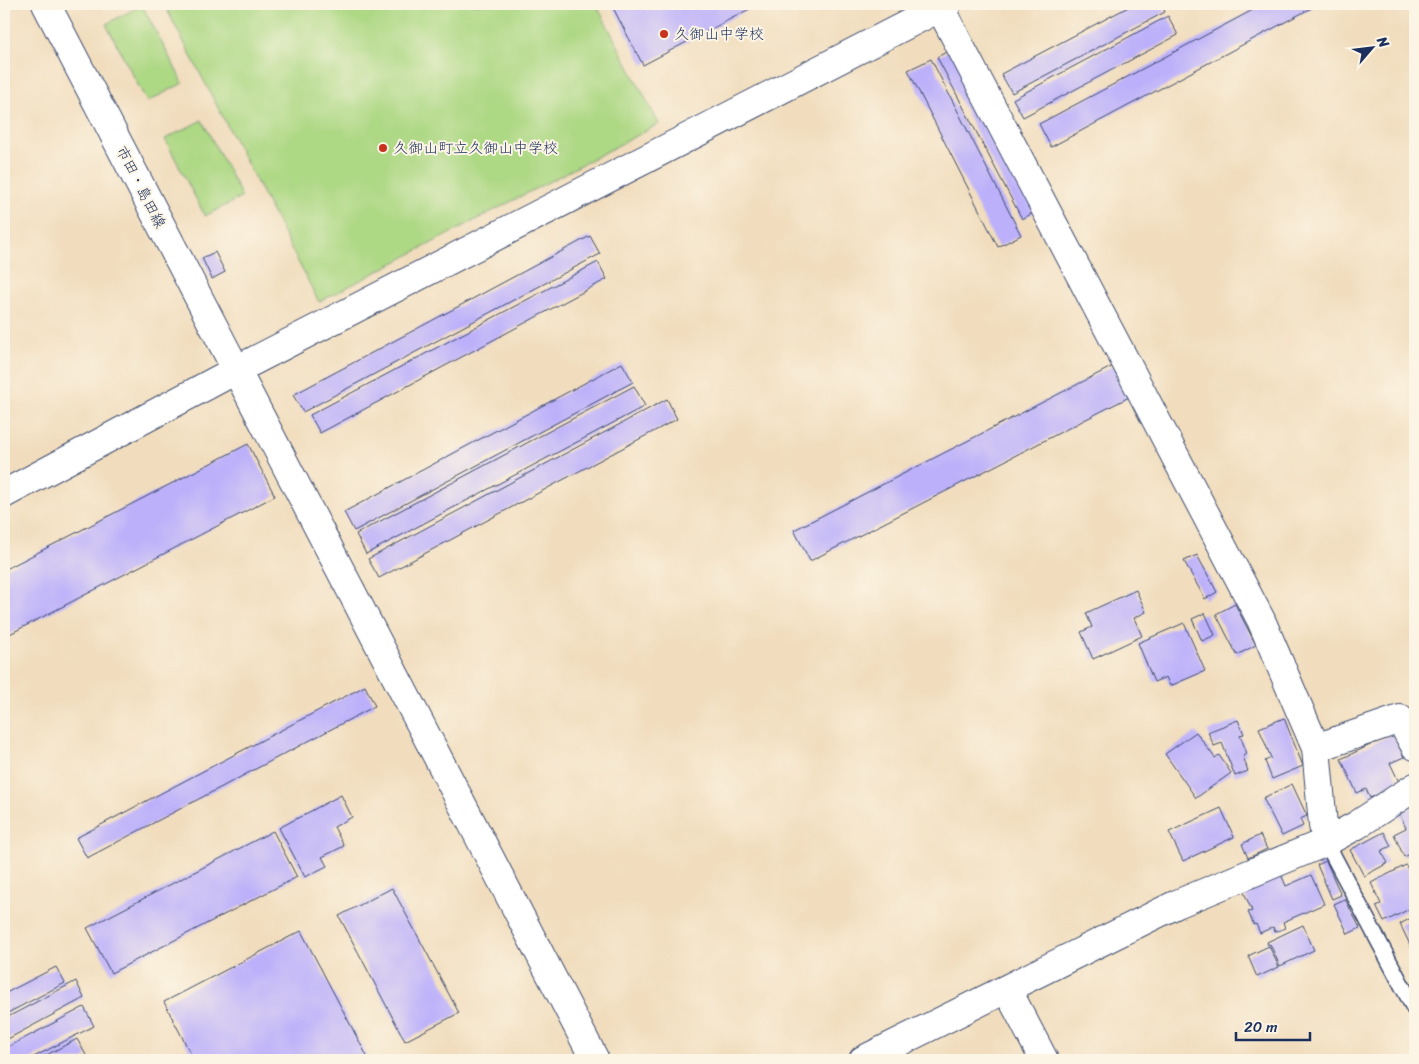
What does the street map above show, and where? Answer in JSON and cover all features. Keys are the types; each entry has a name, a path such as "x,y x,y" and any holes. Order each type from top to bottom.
{"street":[{"name":"市田・島田線","path":"46,4 595,1060"},
{"path":"4,494 236,370 942,5 1261,620 1316,748 1326,842"},
{"path":"1316,748 1400,719 1415,746"},
{"path":"863,1060 1177,904 1326,842 1357,825 1415,787"},
{"path":"1007,989 1044,1060"}],"lane":[{"path":"1326,842 1415,1010"}],"green space":[{"name":"久御山町立久御山中学校","path":"164,4 596,4 659,124 319,302"},
{"path":"142,5 183,83 147,102 106,24"},
{"path":"202,120 242,197 205,216 165,139"}],"building":[{"name":"久御山中学校","path":"611,4 759,4 643,65"},
{"path":"1134,4 1161,4 1165,12 1012,93 1001,74"},
{"path":"1264,4 1319,4 1051,147 1039,124"},
{"path":"1168,16 1178,35 1023,117 1013,99"},
{"path":"952,49 1037,211 1022,219 937,57"},
{"path":"931,59 1021,235 998,247 908,70"},
{"path":"590,236 600,254 303,412 293,395"},
{"path":"215,252 225,272 212,279 202,258"},
{"path":"598,262 607,279 320,433 310,415"},
{"path":"622,363 633,382 354,531 344,512"},
{"path":"1117,364 1133,395 810,561 794,530"},
{"path":"634,386 645,406 366,554 356,534"},
{"path":"667,399 677,419 379,578 368,559"},
{"path":"248,444 275,496 4,637 4,570"},
{"path":"1197,555 1217,592 1205,599 1184,561"},
{"path":"1136,590 1146,612 1134,618 1142,636 1093,659 1081,632 1092,627 1086,613"},
{"path":"1235,604 1256,645 1237,655 1216,614"},
{"path":"1205,613 1215,635 1202,641 1192,619"},
{"path":"1184,623 1205,671 1170,686 1166,677 1154,682 1138,643"},
{"path":"365,686 375,706 87,858 76,838"},
{"path":"1284,718 1303,766 1272,779 1265,761 1271,758 1259,728"},
{"path":"1238,720 1244,734 1240,735 1247,754 1243,756 1248,771 1235,776 1222,743 1214,746 1208,732"},
{"path":"1196,732 1215,758 1219,755 1231,773 1196,798 1165,754"},
{"path":"1393,734 1404,757 1390,763 1400,784 1370,798 1366,789 1357,793 1341,759"},
{"path":"1292,784 1307,816 1300,819 1303,826 1282,836 1263,798"},
{"path":"341,795 352,817 334,827 344,846 322,857 327,866 305,877 279,828"},
{"path":"1415,805 1415,852 1404,857 1394,834 1406,828 1399,813"},
{"path":"1221,808 1234,837 1183,861 1169,832"},
{"path":"273,831 297,877 111,973 87,928"},
{"path":"1384,832 1391,846 1381,851 1388,863 1364,876 1350,850"},
{"path":"1260,835 1267,849 1248,858 1242,844"},
{"path":"1326,861 1341,895 1332,899 1317,865"},
{"path":"1406,865 1415,884 1415,906 1384,922 1376,906 1381,904 1371,883"},
{"path":"1281,874 1286,886 1311,875 1324,904 1283,922 1285,928 1275,932 1273,927 1260,933 1248,912 1252,911 1243,890"},
{"path":"392,888 459,1013 405,1041 339,916"},
{"path":"1345,899 1360,928 1348,934 1334,904"},
{"path":"1415,916 1415,955 1400,924"},
{"path":"1303,925 1314,950 1280,966 1270,944 1268,945 1267,942"},
{"path":"301,931 369,1060 194,1060 164,1002"},
{"path":"1269,946 1279,967 1257,977 1248,956"},
{"path":"56,967 65,983 4,1015 4,994"},
{"path":"76,981 84,998 4,1041 4,1019"},
{"path":"84,1007 94,1026 28,1060 4,1060 4,1049"},
{"path":"77,1039 87,1057 82,1060 37,1060"}],"place":[{"name":"久御山中学校","path":"664,34"},
{"name":"久御山町立久御山中学校","path":"383,148"}]}
